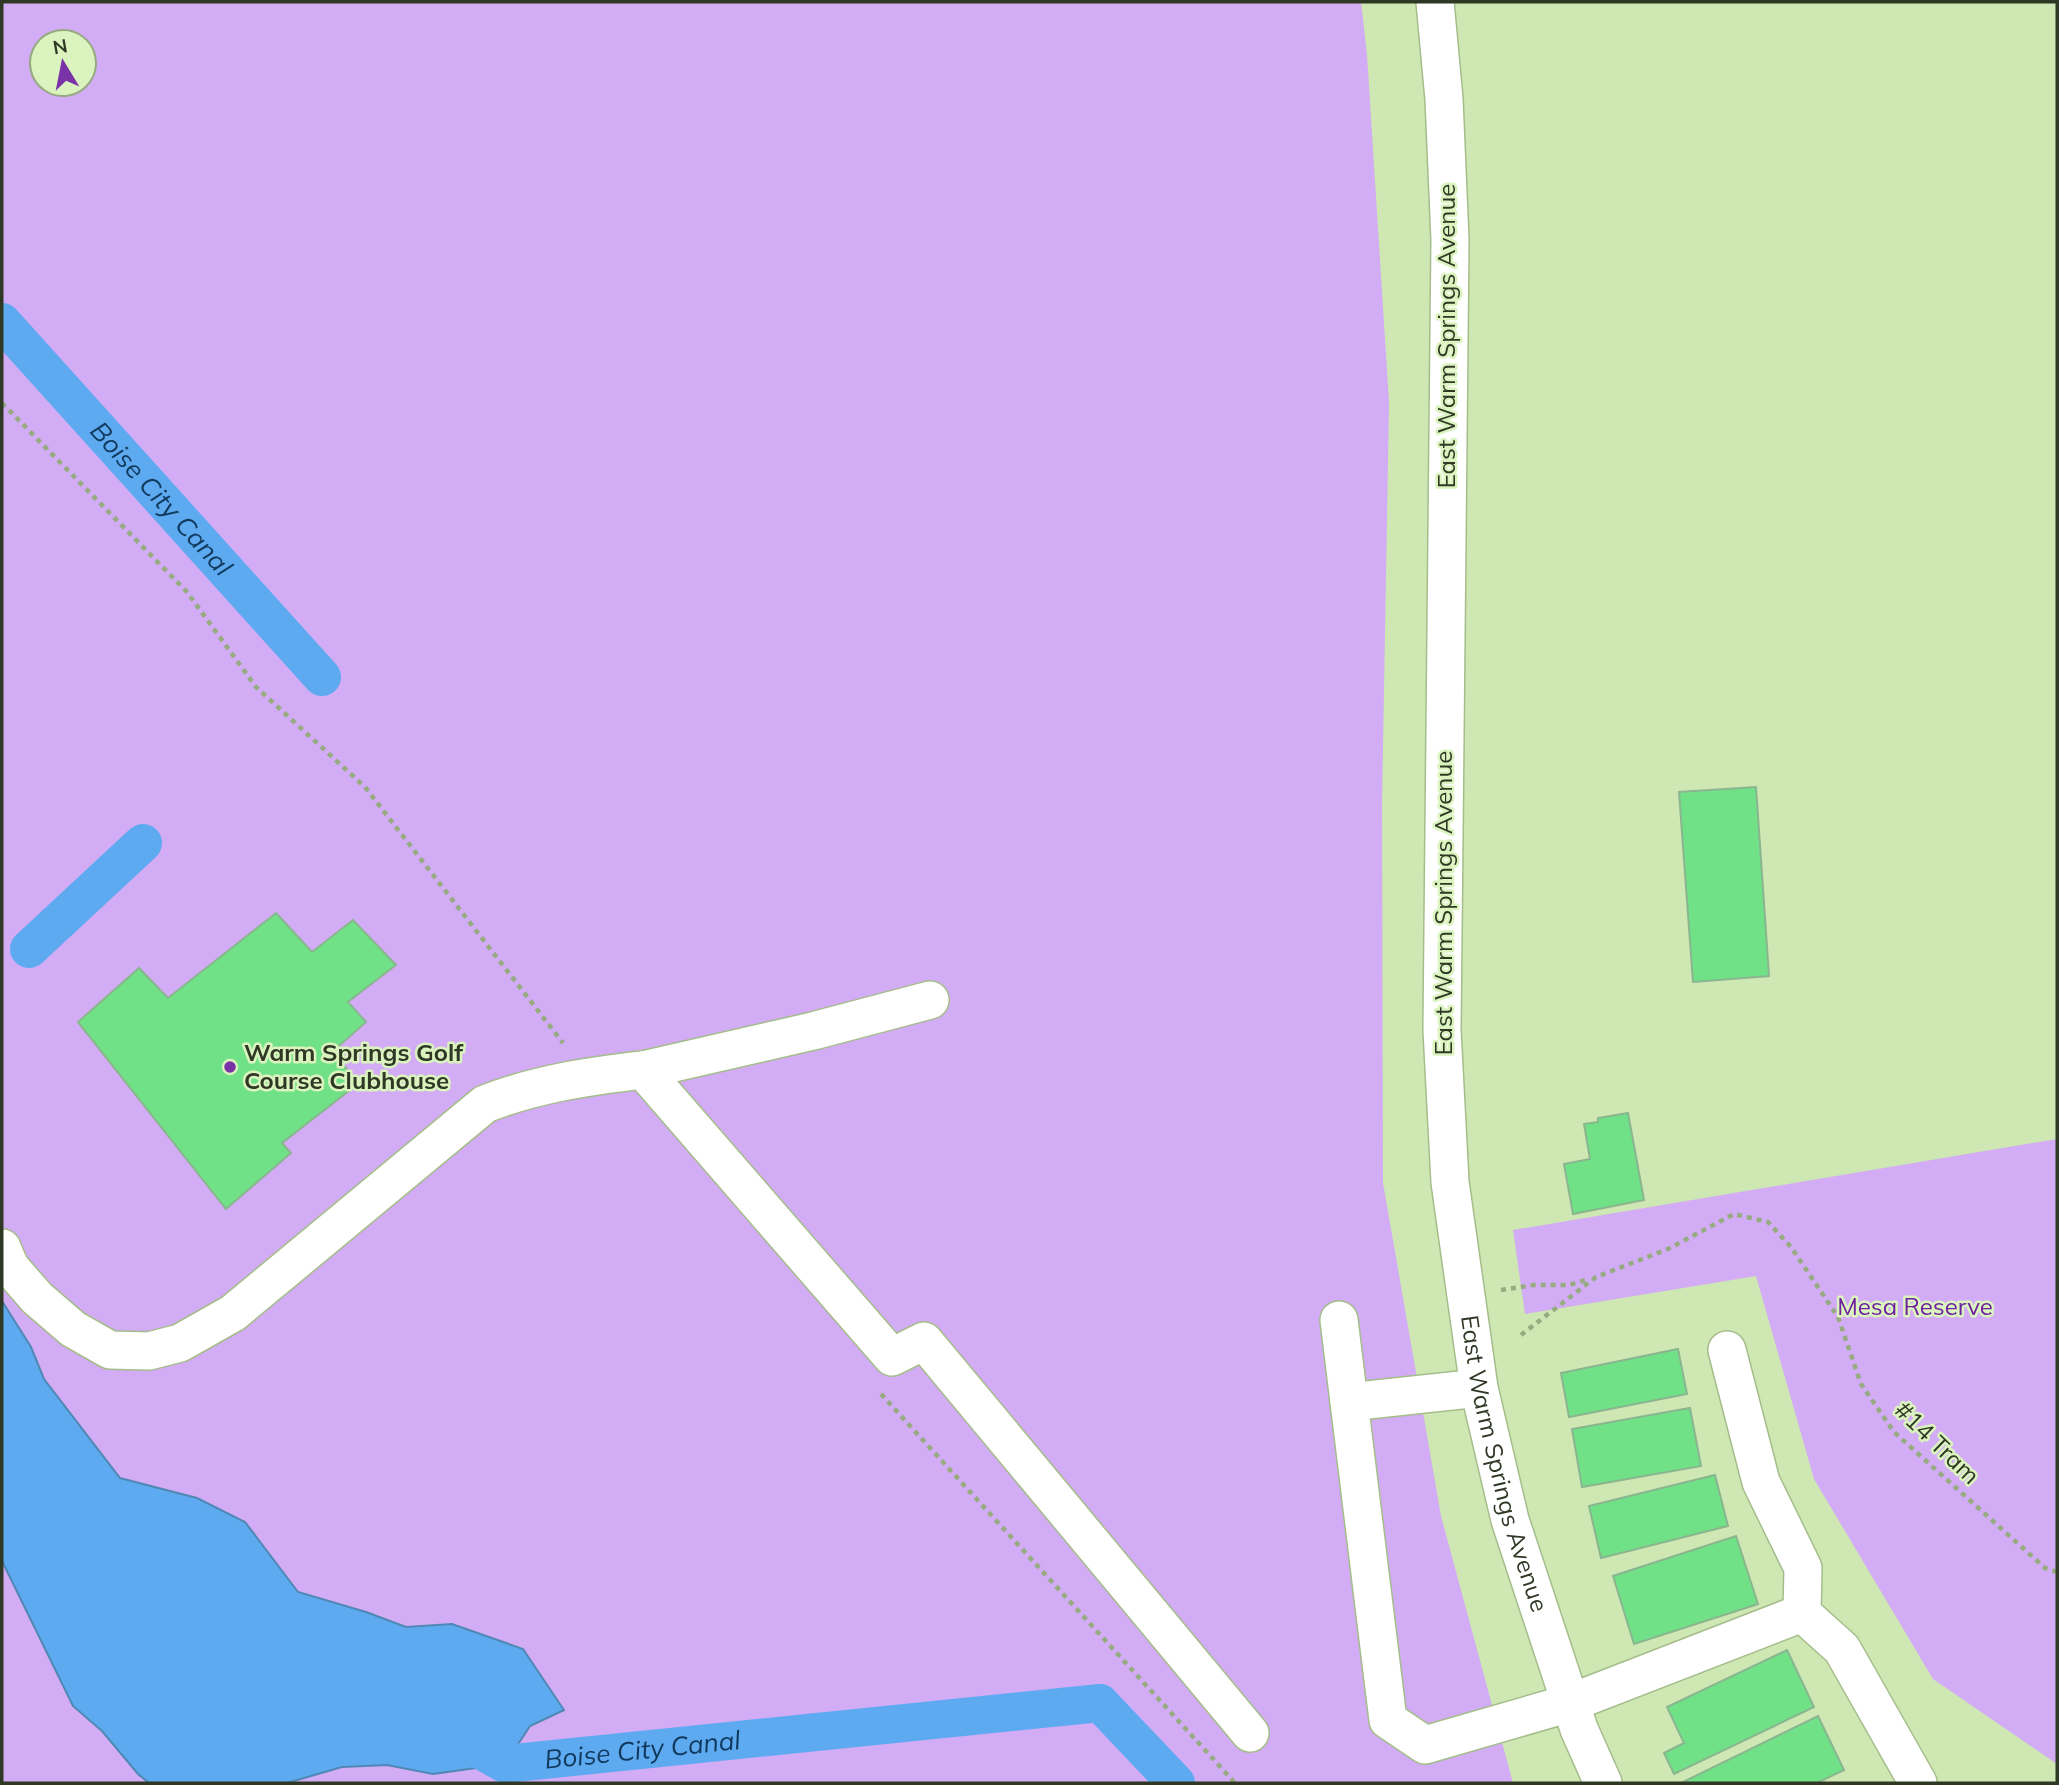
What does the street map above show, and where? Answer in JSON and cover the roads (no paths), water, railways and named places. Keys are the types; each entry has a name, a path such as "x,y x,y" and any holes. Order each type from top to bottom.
{"street":[{"name":"East Warm Springs Avenue","path":"1435,2 1444,99 1450,240 1442,1030 1450,1182 1479,1388 1510,1520 1570,1703 1602,1783"},
{"path":"2,1248 10,1267 37,1298 73,1329 110,1350 149,1351 180,1343 233,1313 485,1104 515,1092 594,1075 643,1070 813,1031 930,1000"},
{"path":"643,1070 892,1357 924,1341 1250,1733"},
{"path":"1339,1320 1388,1720 1424,1745 1570,1703 1802,1613"},
{"path":"1727,1350 1761,1482 1803,1568 1802,1613 1842,1649 1918,1783"},
{"path":"1349,1402 1479,1388"}],"water":[{"path":"2,1301 31,1347 44,1379 120,1478 197,1498 245,1522 298,1592 406,1627 452,1624 523,1649 564,1710 530,1726 505,1764 433,1774 387,1765 342,1767 287,1783 149,1783 138,1774 102,1731 73,1706 2,1561"}],"waterway":[{"name":"Boise City Canal","path":"2,322 322,677"},
{"name":"Boise City Canal","path":"29,949 143,843"},
{"name":"Boise City Canal","path":"459,1738 505,1764 1100,1703 1176,1783"}],"place":[{"name":"Warm Springs Golf Course Clubhouse","path":"230,1067"}],"park label":[{"name":"Mesa Reserve","path":"1915,1307"}]}
